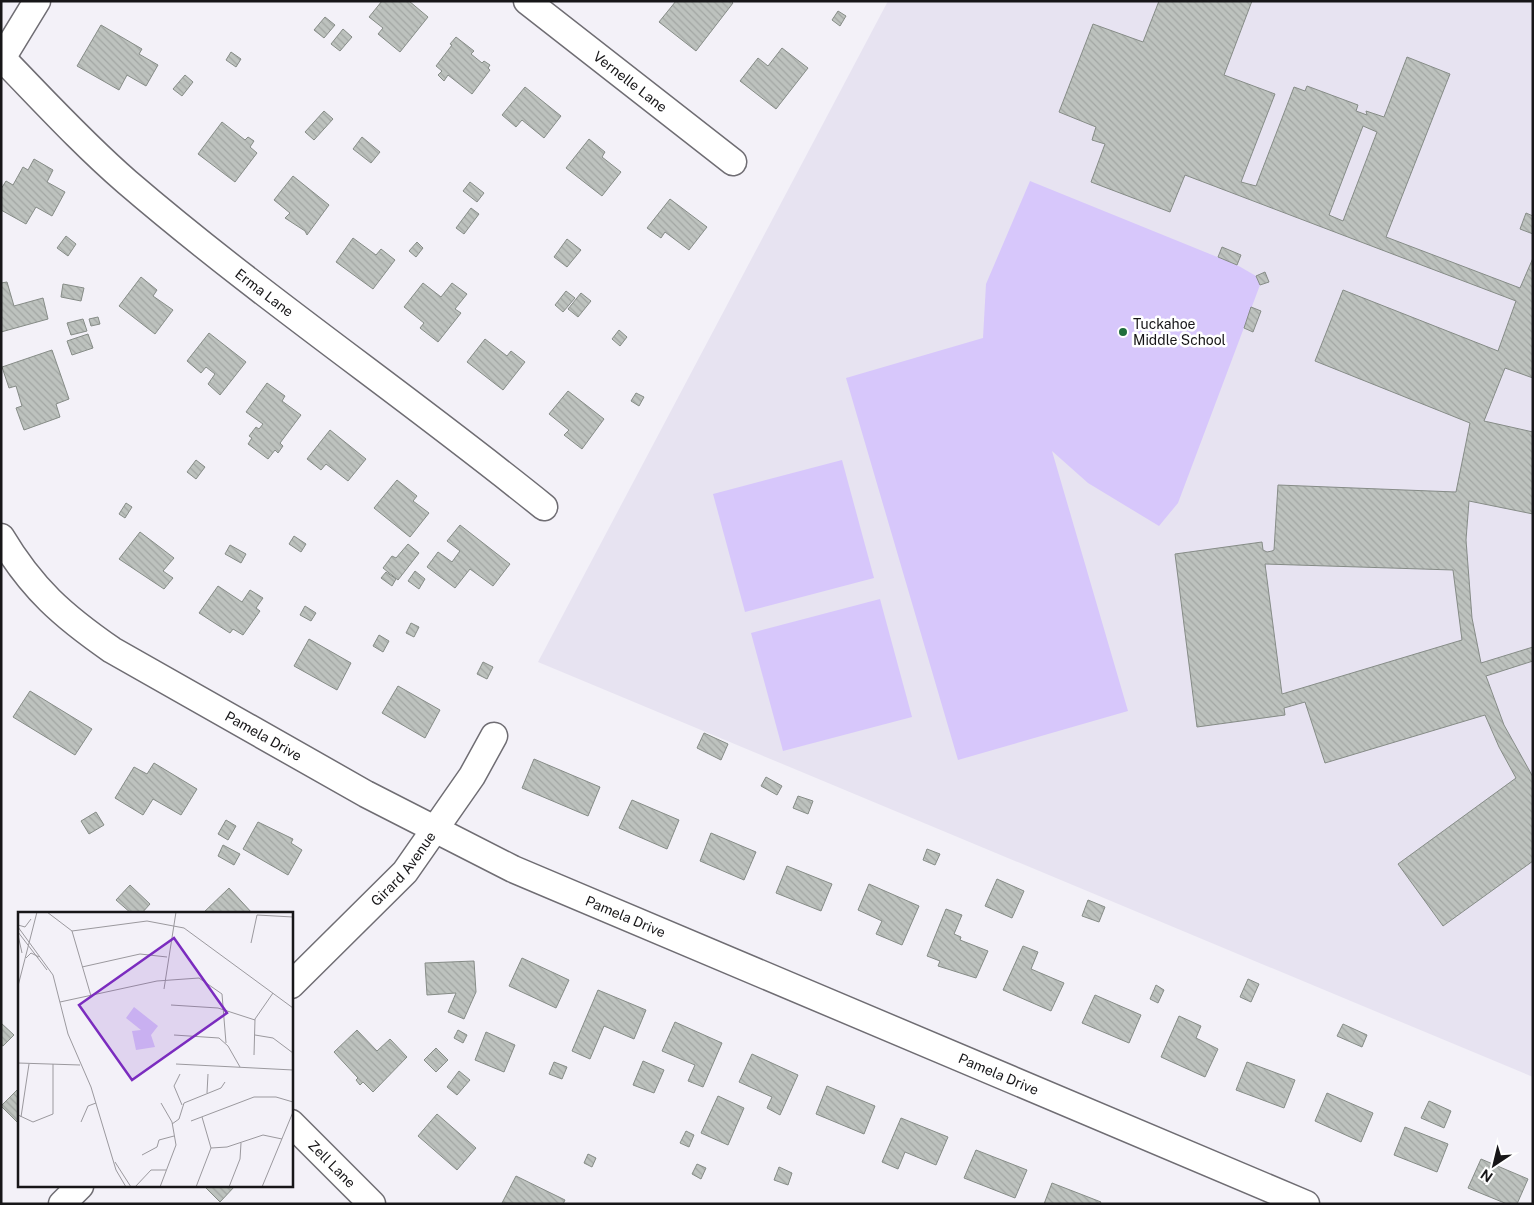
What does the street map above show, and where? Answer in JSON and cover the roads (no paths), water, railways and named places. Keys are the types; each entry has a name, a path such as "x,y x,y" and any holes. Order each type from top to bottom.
{"street":[{"path":"2,58 37,1"},
{"name":"Vernelle Lane","path":"527,1 733,162"},
{"name":"Erma Lane","path":"2,58 60,119 127,182 252,282 475,451 544,507"},
{"name":"Pamela Drive","path":"1,537 19,568 55,607 75,624 112,650 366,794 435,830 514,869 1306,1204"},
{"name":"Girard Avenue","path":"292,983 405,872 472,776 494,736"},
{"name":"Zell Lane","path":"292,1124 372,1204"},
{"path":"62,1204 78,1188"}],"place":[{"name":"Tuckahoe Middle School","path":"1123,332"}]}
